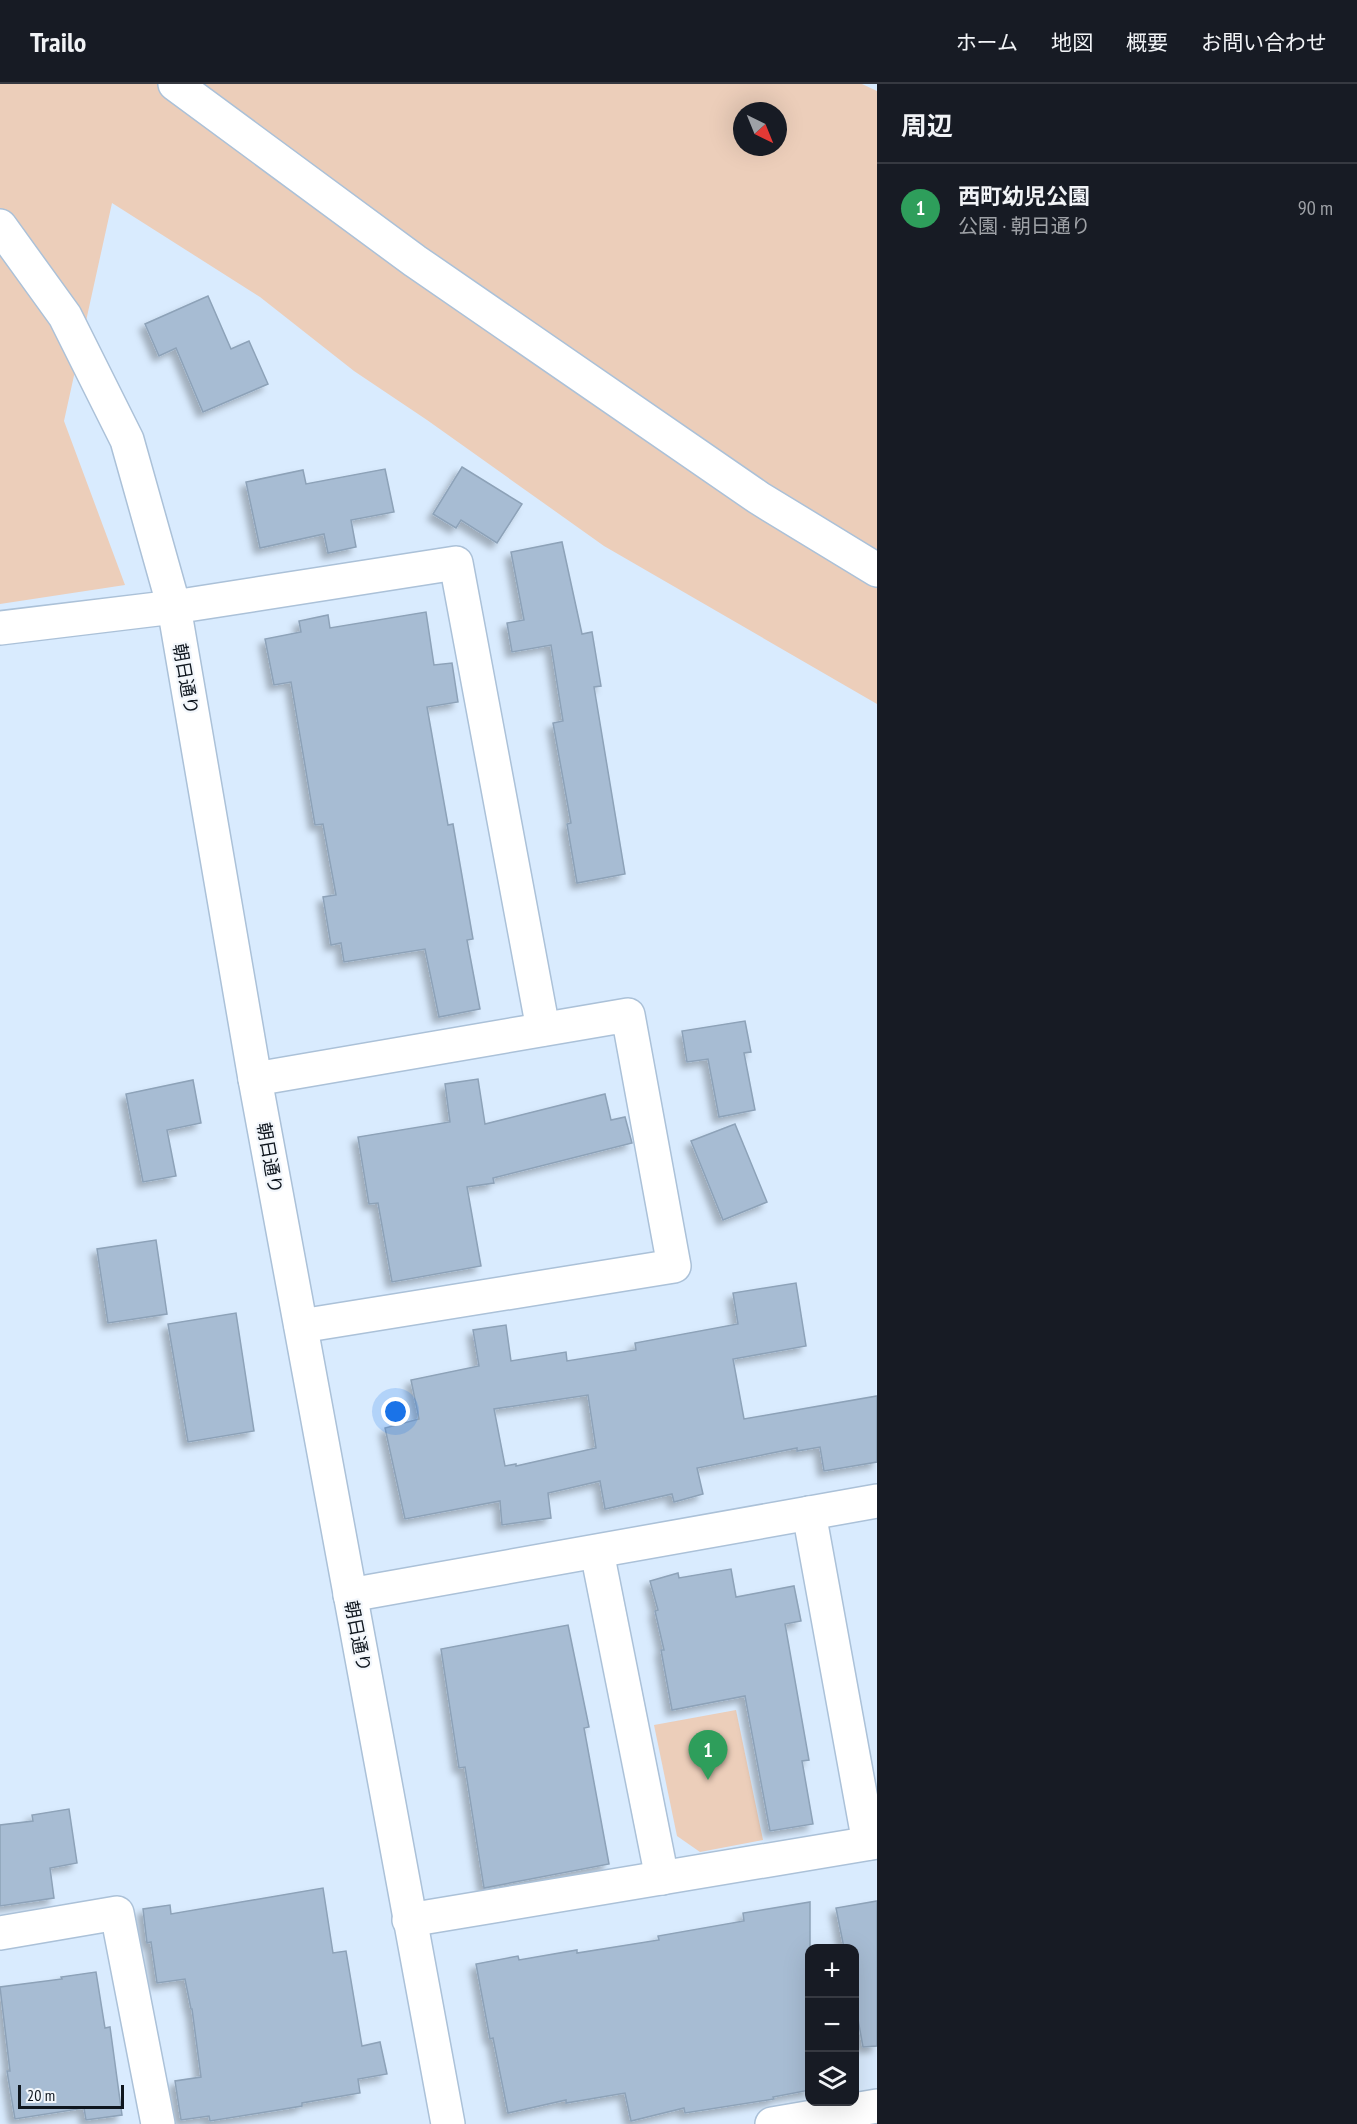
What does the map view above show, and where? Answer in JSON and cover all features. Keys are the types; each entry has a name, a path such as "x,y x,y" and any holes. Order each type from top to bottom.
{"street":[{"path":"175,84 425,268 759,498 877,570"},
{"name":"朝日通り","path":"0,226 65,316 127,440 174,607 255,1080 445,2124"},
{"path":"0,628 174,607 456,563 543,1029"},
{"path":"255,1080 628,1015 674,1266 301,1326"},
{"path":"350,1595 877,1501"},
{"path":"409,1920 873,1843 809,1513"},
{"path":"597,1552 662,1878"},
{"path":"0,1933 117,1913 158,2124"},
{"path":"772,2124 877,2106"}],"shaded area":[{"path":"0,84 862,84 877,91 877,704 604,546 354,371 260,297 112,203 64,421 125,585 0,604"},
{"path":"736,1710 763,1840 700,1852 677,1836 654,1725"}],"building":[{"path":"208,296 231,349 249,341 268,384 203,412 176,348 159,356 145,324"},
{"path":"462,467 522,504 497,543 461,520 456,528 433,514"},
{"path":"385,469 394,512 351,520 356,547 328,553 324,534 260,548 246,482 303,470 306,484"},
{"path":"562,542 582,634 592,632 601,686 594,687 625,874 577,883 567,824 571,823 553,723 563,721 551,645 512,652 507,623 524,620 511,552"},
{"path":"426,612 434,665 452,663 458,702 427,707 448,825 453,824 473,939 467,940 480,1009 439,1017 425,949 344,962 341,943 331,945 323,897 336,895 323,824 315,825 291,682 274,685 265,639 301,632 299,621 328,615 330,628"},
{"path":"745,1021 751,1052 744,1053 755,1110 719,1117 708,1059 687,1062 682,1031"},
{"path":"478,1079 485,1124 605,1094 611,1120 625,1117 632,1143 493,1178 494,1183 467,1187 481,1266 392,1282 378,1203 369,1204 358,1137 450,1122 445,1084"},
{"path":"193,1080 201,1123 167,1130 176,1176 143,1182 126,1094"},
{"path":"735,1124 767,1202 723,1220 691,1141"},
{"path":"156,1240 167,1314 108,1323 97,1249"},
{"path":"796,1283 806,1346 733,1359 744,1419 877,1396 877,1462 824,1471 820,1447 797,1451 797,1448 697,1468 703,1494 674,1502 672,1494 605,1509 600,1481 548,1493 551,1518 502,1525 500,1501 405,1519 385,1428 419,1419 411,1380 479,1366 473,1330 506,1325 511,1361 566,1352 567,1361 636,1350 635,1343 738,1324 733,1293","holes":["588,1395 596,1448 516,1466 516,1464 505,1466 494,1409"]},
{"path":"236,1313 254,1431 188,1442 168,1324"},
{"path":"731,1569 736,1597 794,1586 801,1621 785,1624 809,1760 802,1761 813,1824 770,1831 745,1696 672,1710 661,1650 664,1650 655,1611 658,1610 650,1581 678,1573 679,1578"},
{"path":"568,1625 589,1727 584,1728 609,1864 484,1888 465,1767 459,1768 441,1649"},
{"path":"69,1809 77,1863 50,1868 54,1898 0,1906 0,1825 33,1821 32,1815"},
{"path":"323,1888 333,1953 346,1951 362,2046 380,2042 387,2074 358,2079 360,2093 302,2103 302,2106 210,2121 209,2116 181,2120 175,2081 201,2077 192,2009 185,1979 157,1983 151,1942 147,1943 143,1909 170,1905 171,1914"},
{"path":"877,1901 877,2046 863,2047 859,2025 859,1944 843,1944 836,1908"},
{"path":"810,1902 810,1944 805,1944 805,2091 773,2097 774,2099 685,2113 684,2108 631,2121 625,2093 566,2103 566,2100 508,2113 493,2038 490,2039 476,1964 518,1956 519,1960 659,1940 658,1936 744,1921 743,1913"},
{"path":"96,1972 105,2028 110,2027 122,2115 86,2120 84,2108 15,2119 7,2071 10,2071 0,1987"}],"place":[{"name":"西町幼児公園","path":"708,1780"}]}
